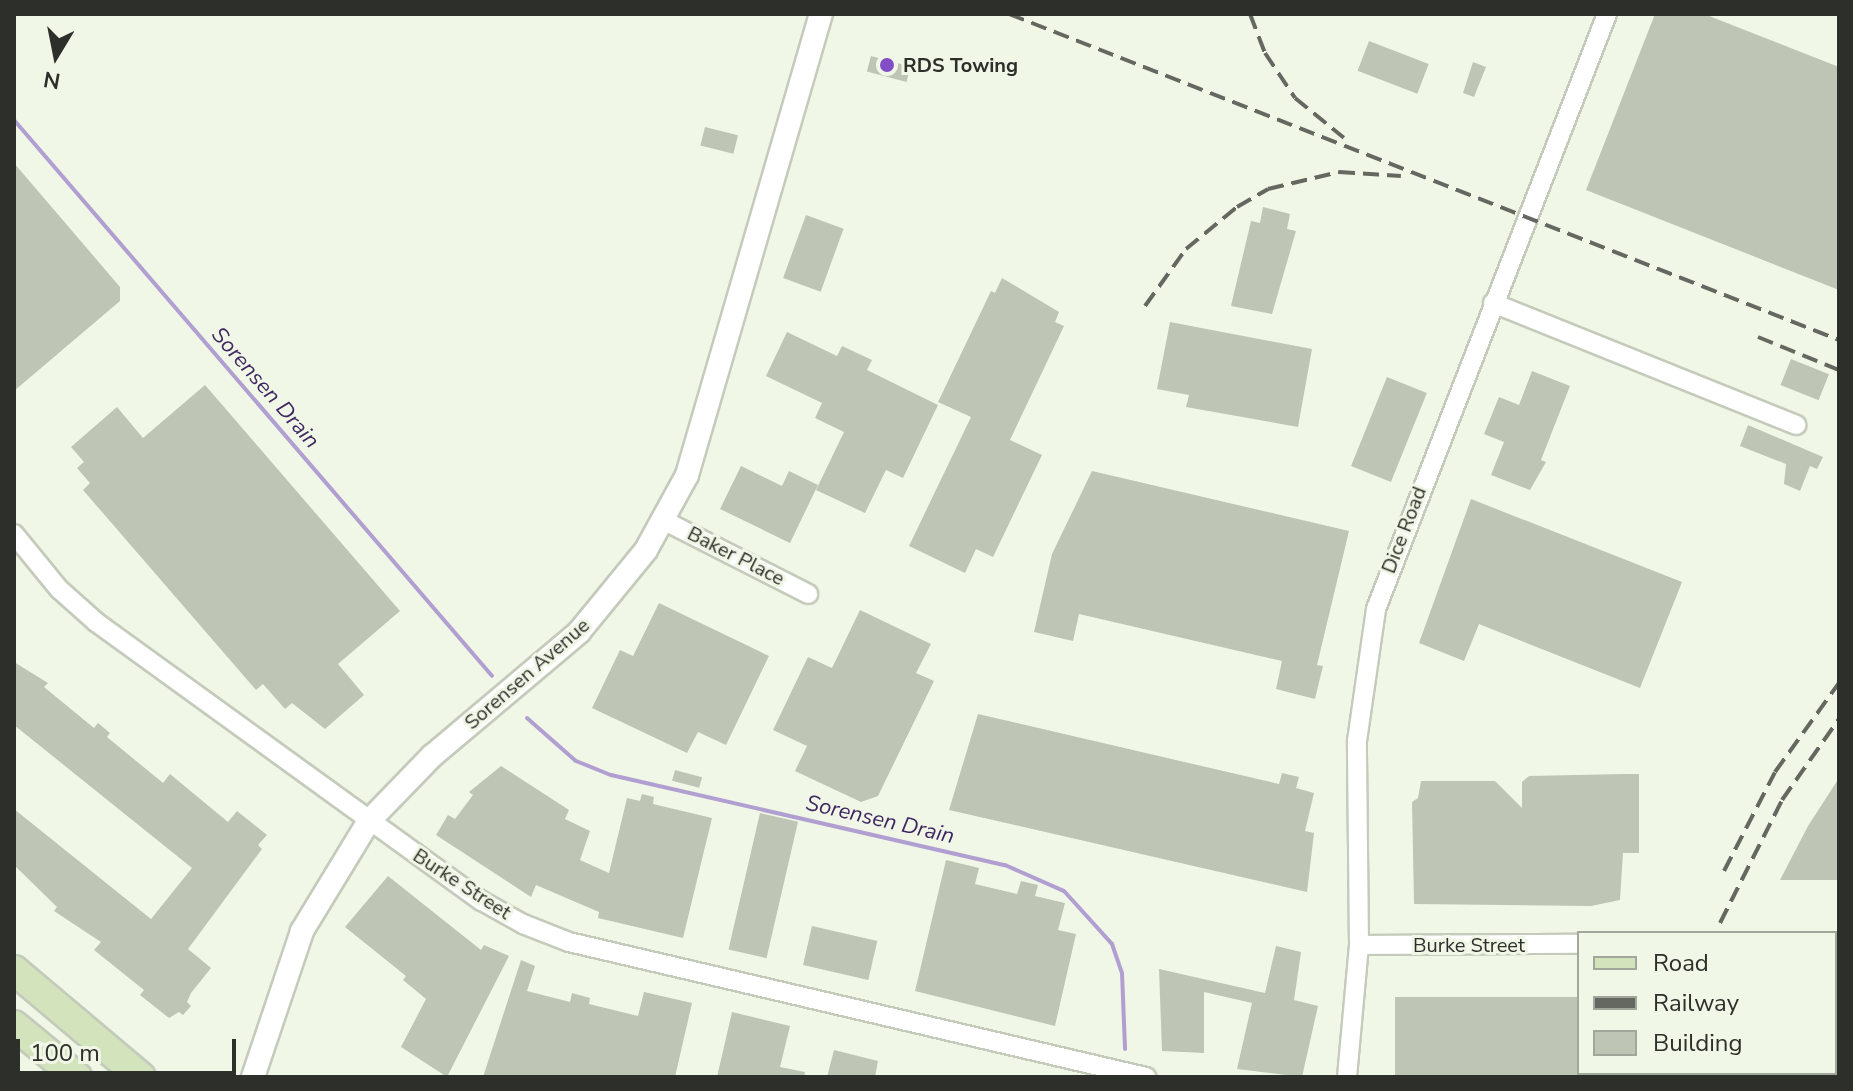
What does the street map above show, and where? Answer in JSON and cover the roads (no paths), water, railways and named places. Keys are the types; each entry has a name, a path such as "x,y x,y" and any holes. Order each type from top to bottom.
{"main road":[{"path":"14,970 141,1077"},
{"path":"14,1025 77,1077"}],"street":[{"name":"Sorensen Avenue","path":"253,1077 302,931 369,821 432,756 579,632 626,579 663,520 701,444 821,14"},
{"name":"Dice Road","path":"1347,1077 1359,945 1357,741 1376,609 1607,14"},
{"path":"1493,303 1796,425"},
{"name":"Baker Place","path":"663,520 808,594"},
{"name":"Burke Street","path":"14,534 59,589 96,622 482,901 569,942 1146,1077"},
{"name":"Burke Street","path":"1359,945 1577,944"}],"waterway":[{"name":"Sorensen Drain","path":"14,120 492,676"},
{"name":"Sorensen Drain","path":"527,718 576,761 611,775 1005,865 1064,891 1112,944 1122,973 1125,1049"}],"railway":[{"path":"1009,14 1839,340"},
{"path":"1250,14 1265,53 1295,98 1344,138"},
{"path":"1145,306 1186,249 1237,207 1268,189 1339,172 1401,176"},
{"path":"1758,337 1839,370"},
{"path":"1724,871 1775,772 1839,683"},
{"path":"1720,923 1782,800 1839,719"}],"place":[{"name":"RDS Towing","path":"887,65"}]}
